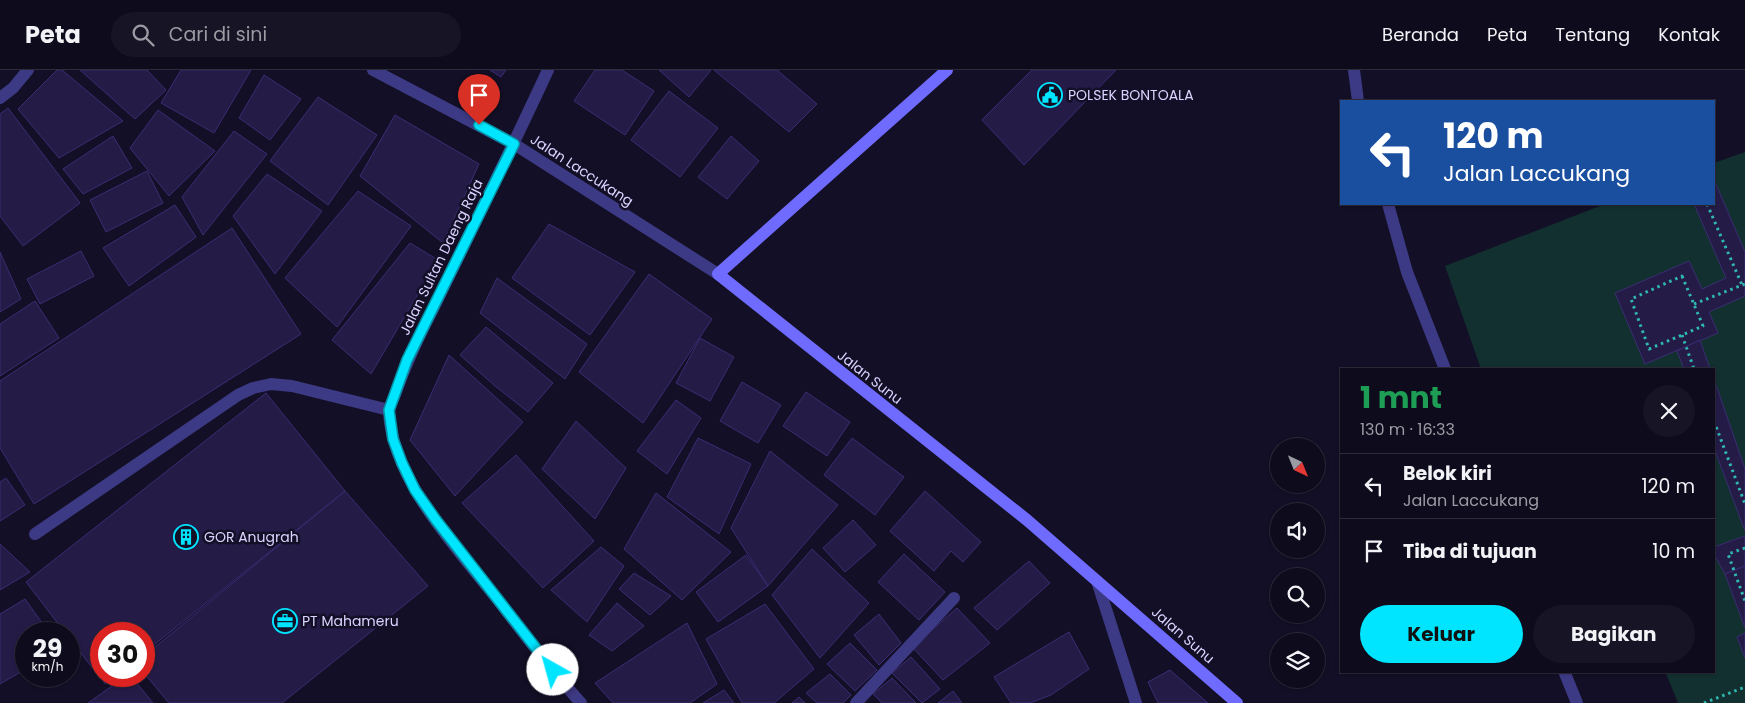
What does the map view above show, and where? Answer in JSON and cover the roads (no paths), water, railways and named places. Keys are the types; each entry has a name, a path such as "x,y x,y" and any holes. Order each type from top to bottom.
{"main road":[{"path":"718,274 947,70"},
{"name":"Jalan Sunu","path":"718,274 1027,520 1237,703"}],"street":[{"path":"0,98 13,88 28,70"},
{"name":"Jalan Laccukang","path":"373,70 514,144 718,274"},
{"name":"Jalan Sultan Daeng Raja","path":"548,70 514,144 407,360 389,410 393,439 415,490 487,587 565,686 581,703"},
{"path":"1354,70 1358,100"},
{"path":"1388,205 1407,272 1445,368"},
{"path":"35,534 238,395 253,388 271,384 292,386 389,410"},
{"path":"1097,581 1136,703"},
{"path":"856,703 954,598"},
{"path":"1565,673 1577,703"}],"place":[{"name":"POLSEK BONTOALA","path":"1050,95"},
{"name":"GOR Anugrah","path":"186,537"},
{"name":"PT Mahameru","path":"285,621"}]}
